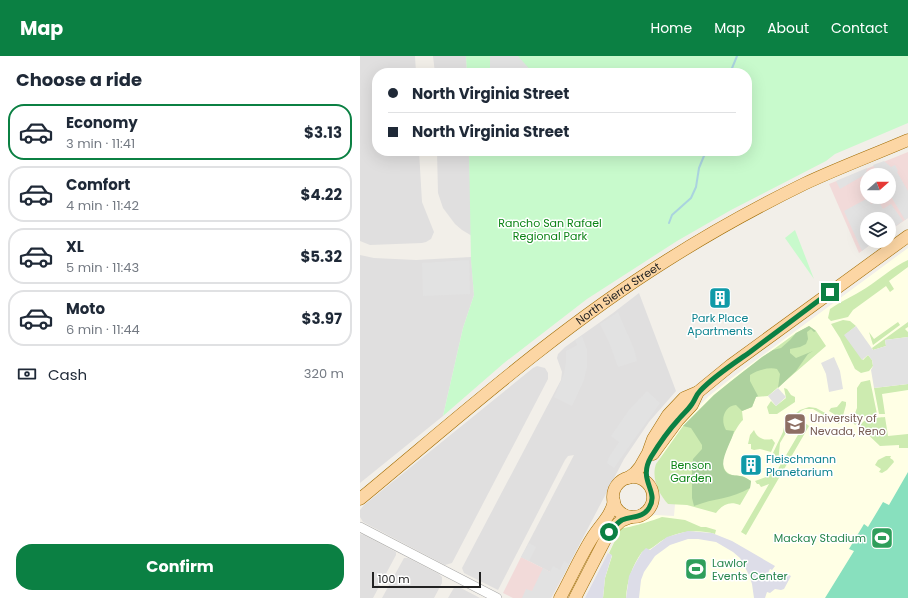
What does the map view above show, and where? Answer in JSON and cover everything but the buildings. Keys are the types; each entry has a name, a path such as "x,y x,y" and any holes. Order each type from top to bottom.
{"main road":[{"name":"North Sierra Street","path":"360,498 482,397 569,328 665,262 732,222 804,184 908,140"},
{"path":"560,598 592,538 609,516 614,501 614,492 617,486 635,473 640,467 648,453 653,439 668,415 684,398 698,392 731,365 908,236"},
{"path":"648,485 646,468 650,459 657,446 692,405 698,392"},
{"path":"575,598 609,532 621,521 644,514 649,509 652,502 651,489 641,479 628,478"},
{"path":"614,501 619,511 624,515 631,517"}],"street":[{"path":"360,527 497,598"}],"shaded area":[{"path":"360,56 415,56 416,68 372,68 372,156 419,156 422,202 434,232 431,239 422,243 370,245 360,241"},
{"path":"433,56 466,56 467,68 434,68"},
{"path":"490,56 518,56 529,68 490,68"},
{"path":"908,152 908,218 896,226 896,212 860,212 860,248 866,248 859,253 829,184 860,171 860,204 896,204 896,168 868,168"},
{"path":"437,156 469,156 472,236 455,224 443,208 438,193"},
{"path":"884,161 891,167 895,165 898,171 897,172 908,191 908,218 905,220 896,204 896,168 875,168 873,165"},
{"path":"860,171 860,177 840,189 836,181"},
{"path":"860,202 860,204 880,204 883,209 891,204 903,221 896,226 896,212 860,212 860,247 844,211"},
{"name":"University of Nevada, Reno","path":"908,248 908,598 586,598 621,528 629,522 655,515 674,516 675,504 668,504 662,496 656,479 655,468 666,446 677,433 684,421 709,396 729,380"},
{"path":"360,255 374,258 416,260 471,257 474,295 463,328 443,416 360,483"},
{"path":"469,260 470,294 423,296 422,263"},
{"path":"639,293 676,391 649,422 624,459 562,578 521,557 574,455 568,456 565,460 498,590 464,573 462,568 561,380 562,372 557,358 558,354 565,347"},
{"path":"618,312 634,349 637,361 618,367 609,342 600,324"},
{"path":"856,326 873,350 886,346 885,340 908,337 908,384 874,388 871,370 873,366 872,360 868,355 862,360 844,335"},
{"path":"582,336 587,350 587,367 584,380 572,406 554,397 564,374 566,351 577,345 575,340"},
{"path":"834,357 840,371 843,389 829,392 826,374 821,363"},
{"path":"537,366 545,368 548,373 548,379 452,563 445,565 363,522 360,517 360,510 364,505"},
{"path":"778,388 786,397 776,406 768,396"},
{"path":"647,391 660,403 614,468 607,463 609,457 619,442 611,436 629,410"},
{"path":"688,531 712,533 732,541 775,566 772,570 770,569 767,575 779,581 787,574 791,576 784,589 775,589 770,593 767,592 765,598 754,598 749,575 740,558 716,542 688,539 670,545 655,556 644,572 641,580 639,598 626,598 629,576 642,552 646,548 650,550 667,537"},
{"path":"360,534 396,552 396,555 373,598 360,598"},
{"path":"529,543 536,547 529,561 521,557"},
{"path":"608,553 612,555 605,578 603,598 585,598"},
{"path":"521,557 562,578 551,598 513,598 503,593"},
{"path":"404,558 408,558 442,577 442,583 434,598 382,598"},
{"path":"564,561 569,564 551,598 522,598 526,589 532,591 543,568 550,572 553,566 560,570"},
{"path":"455,586 457,586 480,598 448,598"}],"green space":[{"name":"Rancho San Rafael Regional Park","path":"466,56 908,56 908,123 835,154 826,161 731,210 677,241 587,299 504,363 443,416 463,328 474,295 471,260 469,156 752,156 752,68 467,68"},
{"path":"795,230 814,279 785,238"},
{"path":"908,260 908,267 889,281 894,289 890,292 886,286 853,310 848,317 831,321 828,318 830,309 861,291"},
{"path":"843,320 850,321 856,326 845,335 863,360 868,355 872,360 873,366 869,371 861,373 855,369 840,338 831,324"},
{"path":"898,322 900,325 873,345 869,332 874,339"},
{"path":"908,322 908,327 905,329 908,332 908,337 885,340 886,346 873,350 872,348"},
{"name":"Benson Garden","path":"809,326 816,331 826,346 768,396 756,397 752,407 742,411 743,420 734,432 726,450 723,461 725,471 731,475 743,476 751,481 750,488 740,505 733,503 727,504 721,507 716,513 687,505 668,504 657,486 654,475 655,469 656,464 683,426 714,395 744,371 796,333"},
{"path":"809,326 816,331 814,332 811,329 807,332 808,339 806,344 790,349 790,353 796,358 813,351 808,354 796,371 778,388 780,374 777,369 760,370 753,373 750,375 750,381 758,396 756,397 752,407 742,411 736,405 732,406 724,414 723,422 726,430 734,431 724,459 724,469 729,474 743,476 751,481 750,488 743,492 694,506 692,498 692,465 693,459 702,449 702,445 691,428 683,426 714,395 730,382 762,357 773,350 781,348 796,333"},
{"path":"870,380 877,414 865,416 855,425 852,421 857,408 857,388 861,382"},
{"path":"908,384 908,390 882,394 885,414 879,414 874,388"},
{"path":"784,388 795,397 795,402 777,414 769,414 767,407 771,401 776,406 786,398"},
{"path":"842,401 846,402 846,405 842,419 829,411 831,408 837,407"},
{"path":"809,407 816,408 840,421 839,424 813,409 805,409 801,411 796,416 780,443 778,463 776,456 773,453 783,432 785,422 800,410"},
{"path":"885,417 888,436 908,434 908,448 899,448 899,445 880,446 860,427 864,421"},
{"path":"805,423 809,426 746,535 741,532 769,484 761,487 755,481 766,477 778,469"},
{"path":"754,430 761,438 766,440 772,439 775,443 771,452 760,449 751,449 751,444 748,444 750,435"},
{"path":"886,456 891,456 890,458 894,462 887,470 882,473 879,472 881,469 875,465 878,460"},
{"name":"Mackay Stadium","path":"908,472 908,598 825,598 854,551 849,549 864,524 868,527 883,502 889,505"},
{"path":"662,517 685,520 701,527 716,530 715,534 695,531 682,533 669,537 650,549 642,552 635,563 631,574 626,598 603,598 605,578 612,556 609,553 621,528 634,526"}],"waterway":[{"path":"732,68 737,56"},
{"path":"669,223 672,215 691,198 696,187 699,168 704,156"}],"place":[{"name":"Park Place Apartments","path":"720,298"},
{"name":"University of Nevada, Reno","path":"795,424"},
{"name":"Fleischmann Planetarium","path":"751,465"},
{"name":"Mackay Stadium","path":"882,538"},
{"name":"Lawlor Events Center","path":"696,569"}],"route":[{"path":"609,532 621,521 644,514 649,509 652,502 652,496 651,489 648,485 646,468 657,446 692,405 698,392 731,365 830,292"}]}
